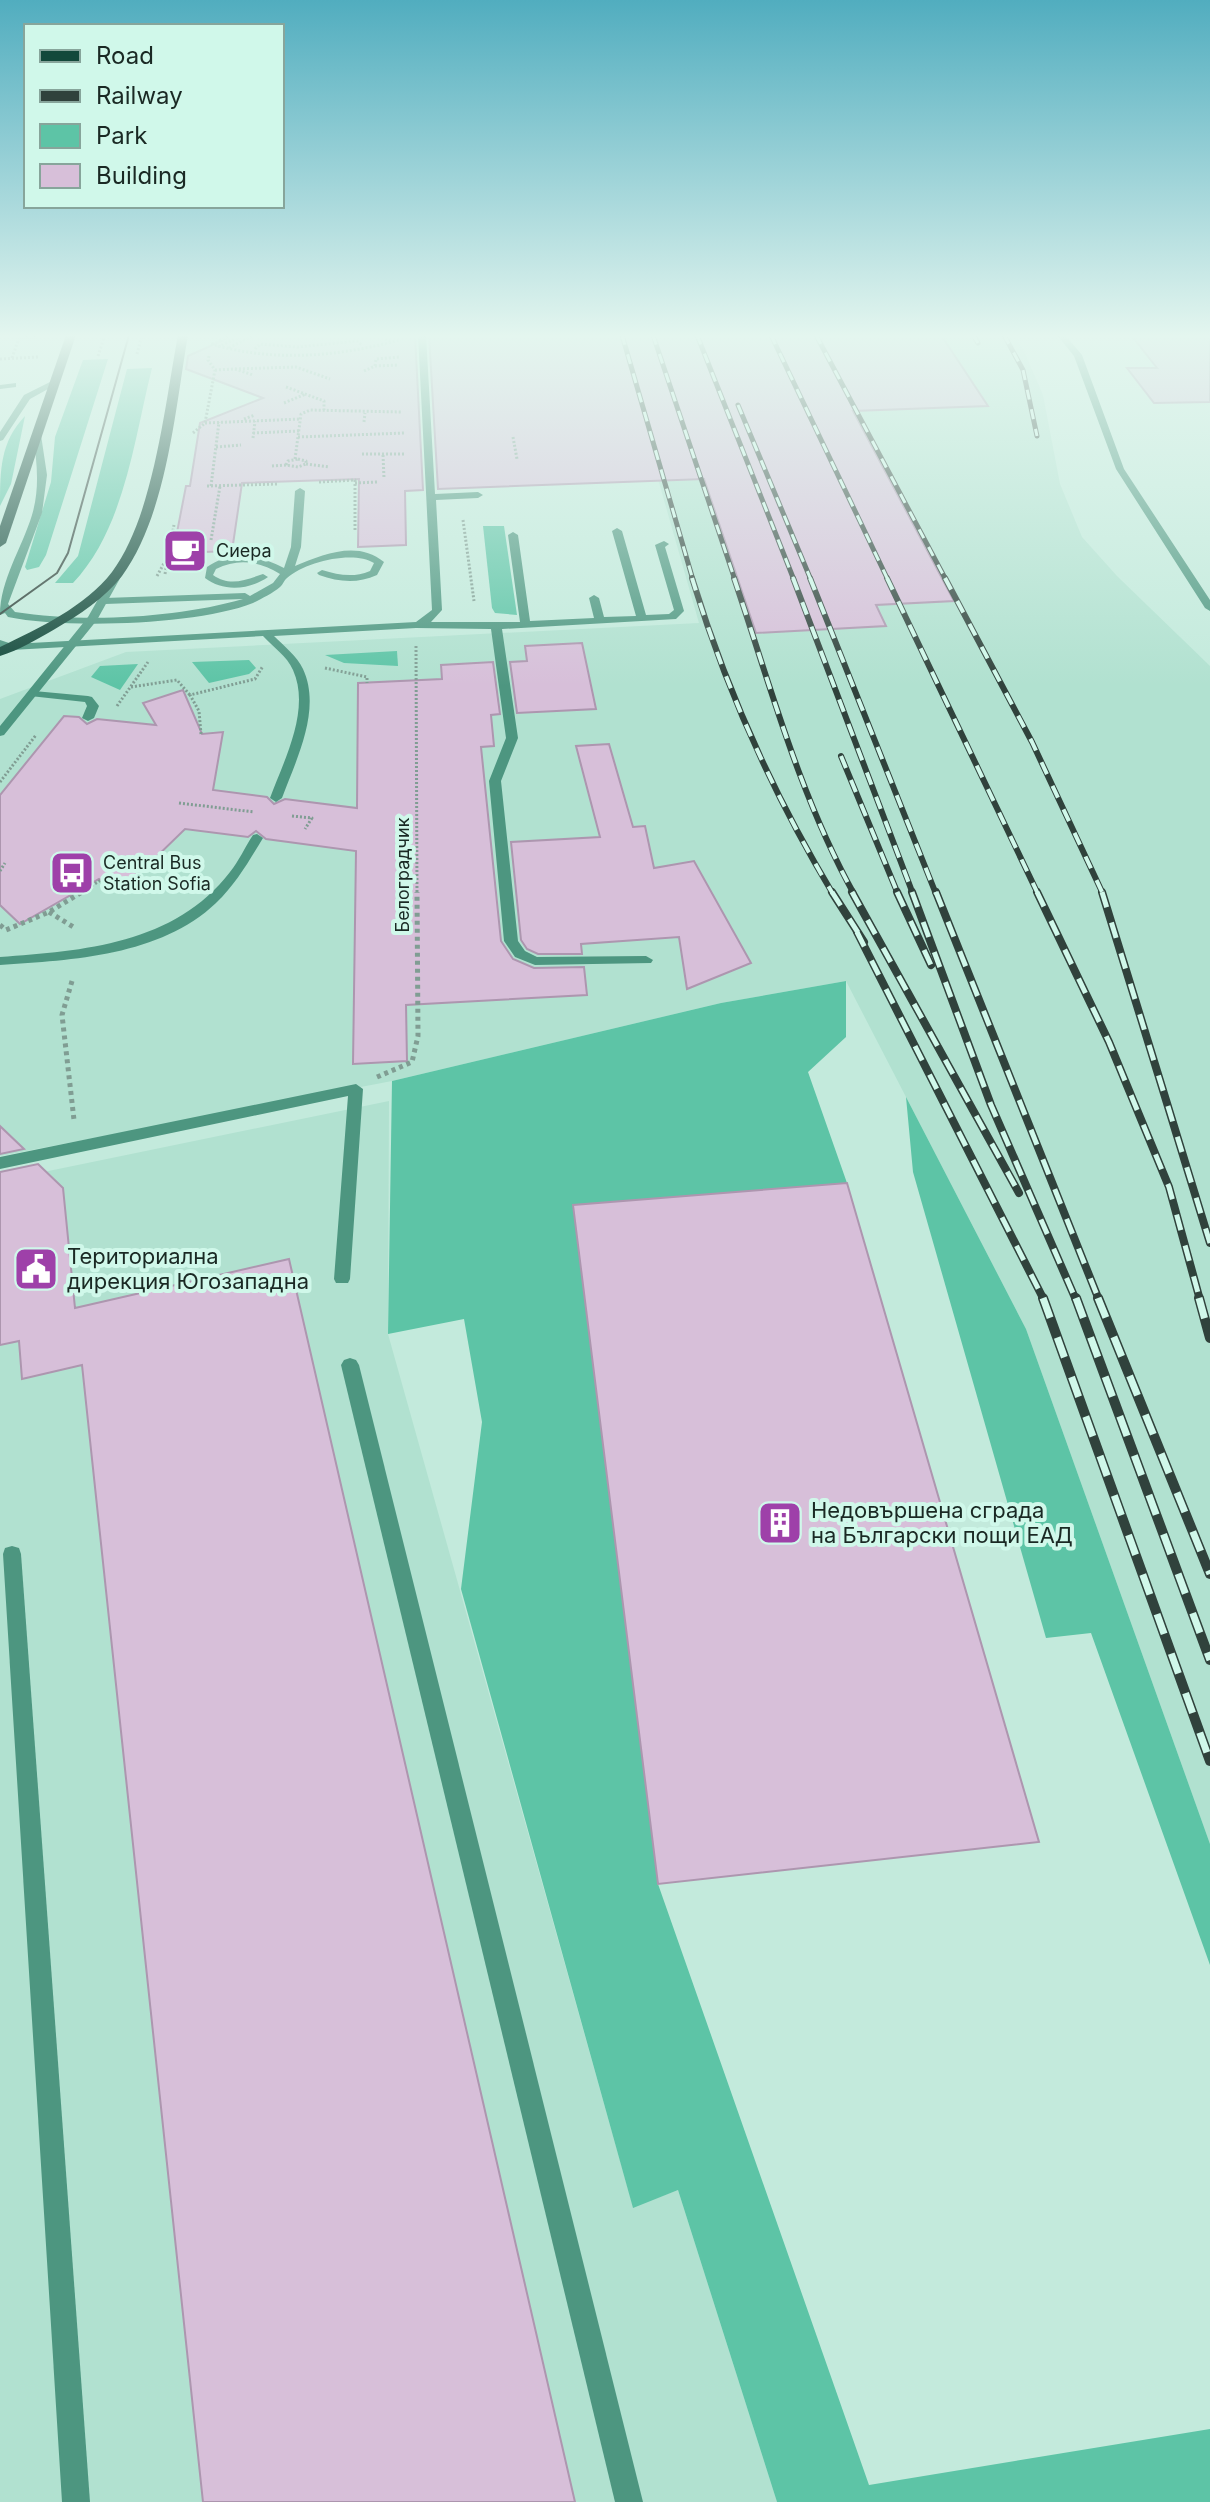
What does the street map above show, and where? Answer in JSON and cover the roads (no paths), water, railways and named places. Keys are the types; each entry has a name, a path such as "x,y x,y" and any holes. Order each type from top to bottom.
{"main road":[{"path":"0,543 31,452"},
{"path":"4,648 65,618 91,600 118,573 134,542 153,486 160,452"}],"street":[{"path":"38,452 42,491 29,538 2,608 20,618 204,615 259,596 286,574 344,554 372,556 379,565 374,573 358,579 341,579 322,573"},
{"path":"416,625 429,619 437,610 428,452"},
{"path":"1114,452 1120,469 1210,608"},
{"path":"286,574 292,563 300,491"},
{"path":"431,497 478,495"},
{"path":"617,531 642,618"},
{"path":"513,535 525,624"},
{"path":"4,648 416,625 496,626 672,617 679,611 660,545 664,544"},
{"path":"263,577 244,584 227,585 215,582 208,576 217,564 241,558 259,560 286,574"},
{"path":"0,733 93,618 118,573"},
{"path":"105,601 259,596"},
{"path":"594,598 600,620"},
{"path":"496,626 512,738 495,781 511,941 520,954 535,961 646,960"},
{"path":"266,633 299,669 304,699 295,746 276,798"},
{"path":"34,694 88,699 93,706 88,718"},
{"path":"0,961 79,956 122,948 161,933 211,902 242,868 257,838"},
{"path":"0,1163 356,1089 342,1279"},
{"path":"350,1365 629,2502"},
{"path":"12,1554 76,2502"}],"tram line":[{"path":"0,614 57,573 68,553 96,452"}],"railway":[{"path":"656,452 693,580"},
{"path":"692,452 735,580"},
{"path":"743,452 794,580"},
{"path":"758,452 811,580"},
{"path":"827,452 888,580"},
{"path":"878,452 946,580"},
{"path":"692,578 720,660 753,740 790,818 833,894"},
{"path":"734,578 801,778 854,894"},
{"path":"793,578 913,894"},
{"path":"810,578 936,894"},
{"path":"887,578 1038,894"},
{"path":"945,578 1032,742 1103,894"},
{"path":"841,756 898,894"},
{"path":"832,892 864,942"},
{"path":"852,892 1019,1193"},
{"path":"897,892 931,965"},
{"path":"912,892 991,1105 1076,1300"},
{"path":"936,892 1099,1300"},
{"path":"1037,892 1109,1042 1169,1187 1200,1300"},
{"path":"1102,892 1210,1243"},
{"path":"857,932 1043,1298"},
{"path":"1043,1298 1210,1761"},
{"path":"1076,1298 1210,1660"},
{"path":"1098,1298 1210,1574"},
{"path":"1199,1298 1210,1338"}],"place":[{"name":"Сиера","path":"185,551"},
{"name":"Central Bus Station Sofia","path":"72,873"},
{"name":"Териториална дирекция Югозападна","path":"36,1269"},
{"name":"Недовършена сграда на Български пощи ЕАД","path":"780,1523"}]}
